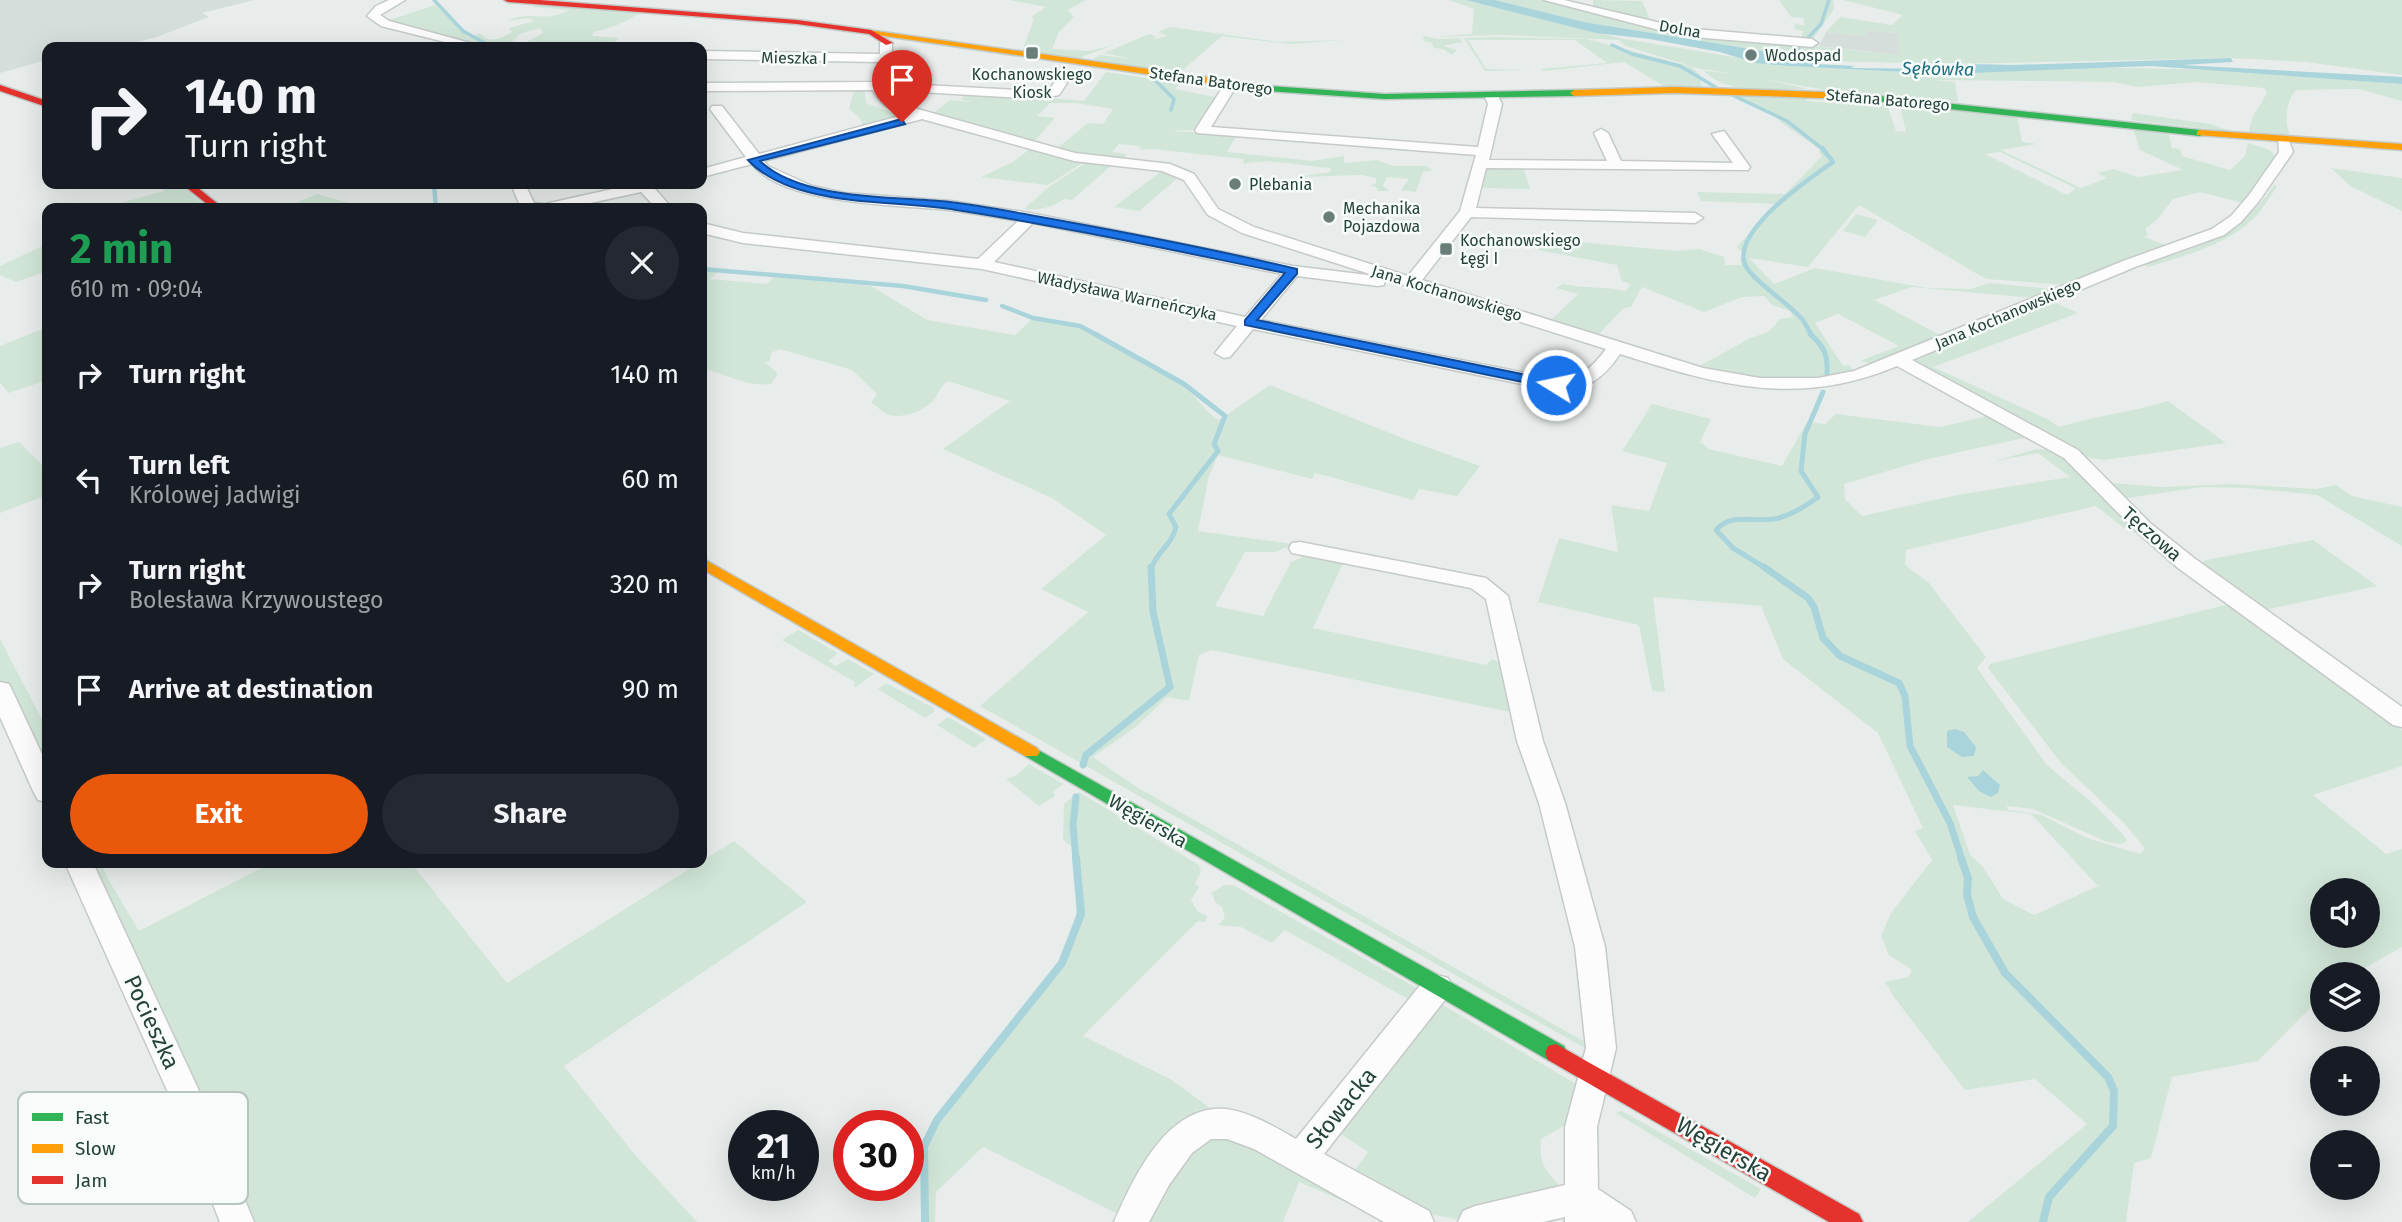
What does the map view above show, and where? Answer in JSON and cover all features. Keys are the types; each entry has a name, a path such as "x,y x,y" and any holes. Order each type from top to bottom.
{"street":[{"path":"399,0 380,8 373,16 389,26 458,42"},
{"path":"508,0 731,15 885,42 878,86"},
{"name":"Dolna","path":"1550,0 1682,32 1812,43"},
{"name":"Stefana Batorego","path":"885,42 933,42 1231,85 1366,98 1714,91 1829,94 2283,141"},
{"name":"Mieszka I","path":"707,55 885,42"},
{"path":"707,87 878,86 1037,95 1054,92 1061,83"},
{"path":"1231,85 1202,130 1483,158 1616,165 1743,167 1719,134"},
{"name":"Jana Kochanowskiego","path":"878,86 883,100 920,115 1074,157 1165,167 1189,177 1204,203 1233,224 1701,373 1756,385 1796,387 1828,384 1860,375 2131,263 2194,243 2218,232 2236,219 2254,198 2286,152 2283,141"},
{"path":"0,88 42,102"},
{"path":"717,109 753,160 763,169 808,189 845,197 951,206 1030,218 1293,271 1381,281 1405,280 1466,212 1483,158 1495,104 1491,95"},
{"path":"707,172 920,115"},
{"path":"1601,133 1616,165"},
{"path":"2283,141 2402,147"},
{"path":"193,189 212,203"},
{"path":"568,203 629,189"},
{"path":"1466,212 1695,218"},
{"path":"982,264 1030,218"},
{"name":"Władysława Warneńczyka","path":"707,229 743,238 982,264 1556,385 1580,385 1595,377 1616,347"},
{"path":"1224,353 1293,271"},
{"name":"Tęczowa","path":"1898,360 2054,442 2071,454 2143,527 2186,563 2402,719"},
{"path":"1300,548 1306,546 1478,583 1497,596 1530,741 1552,803 1590,947 1601,1048 1595,1061 1595,1077 1581,1126 1582,1210"},
{"name":"Węgierska","path":"707,566 1437,988 1851,1222"},
{"path":"0,690 42,782"},
{"name":"Pocieszka","path":"81,868 184,1092"},
{"name":"Słowacka","path":"1417,1222 1300,1158 1437,988"},
{"path":"1131,1222 1174,1148 1190,1133 1203,1126 1225,1123 1300,1158"},
{"name":"Pocieszka","path":"230,1204 237,1222"},
{"path":"1475,1222 1582,1210 1619,1222"}],"shaded area":[{"path":"0,0 254,0 202,13 209,17 137,42 42,42 42,61 0,73"},
{"path":"1866,30 1899,33 1899,55 1819,46 1826,32 1865,36"}],"green space":[{"path":"1009,0 1086,0 1068,10 1074,17 1059,32 1052,49 1089,51 1113,45 1077,59 1022,51 1034,19 1031,17 1046,7"},
{"path":"1449,0 1466,0 1624,39 1789,66 1944,74 2073,67 2226,70 2402,84 2402,101 2359,89 2296,90 2287,112 2290,135 2249,132 2252,119 2267,91 2263,88 2198,82 2138,87 2114,82 1935,80 1955,82 1958,102 1825,90 1765,79 1807,89 1739,88 1714,79 1704,71 1729,73 1700,69 1626,46 1619,40 1501,35 1433,37 1472,34 1474,9"},
{"path":"1495,0 1544,0 1680,32 1899,55 1898,33 1867,30 1866,36 1826,32 1840,17 1892,25 1903,15 1843,0 2402,0 2402,75 2306,62 2231,58 1952,64 1824,61 1584,22"},
{"path":"1593,0 1642,1 1651,23 1593,7"},
{"path":"1779,0 1833,0 1834,9 1811,42 1801,39 1803,31 1794,29 1795,23 1804,26 1803,18 1791,17"},
{"path":"435,5 470,38 480,33 492,40 512,32 509,28 534,21 529,18 507,21 524,16 552,16 569,10 533,7 538,5 641,12 619,24 594,32 592,36 619,38 614,42 526,42 543,33 540,28 520,34 512,42 465,42 383,22"},
{"path":"1170,27 1280,42 1345,40 1290,44 1222,36 1177,75 1090,61 1100,55 1131,59 1104,53 1149,34 1155,36 1154,39 1168,36 1158,32"},
{"path":"1424,36 1438,39 1464,38 1460,39 1462,42 1443,46 1457,50 1452,55 1443,49 1434,48 1431,42 1423,41"},
{"path":"1464,38 1587,39 1692,67 1700,75 1702,89 1664,86 1624,62 1545,71 1540,69 1607,63 1575,40 1468,40 1486,69 1529,70 1485,71"},
{"path":"1106,72 1180,83 1175,89 1215,97 1193,130 1169,131 1237,134 1227,152 1312,161 1344,156 1344,163 1377,160 1393,166 1426,166 1433,170 1423,172 1416,192 1401,190 1409,179 1387,177 1383,186 1390,191 1378,191 1376,187 1370,186 1376,183 1376,178 1362,175 1295,177 1331,172 1331,168 1276,162 1244,164 1243,159 1142,150 1139,146 1119,144 1112,152 1127,154 1123,160 1055,150 1088,123 1103,124 1113,109 1076,103 1050,103 1037,116 1055,118 1032,144 931,115 950,100 971,102 961,100 968,91 1084,101"},
{"path":"865,87 866,103 895,114 895,119 864,128 860,118 849,109 854,90 837,88"},
{"path":"1734,95 1807,97 1806,101 1833,103 1835,96 1886,102 1896,131 1906,132 1899,102 2017,115 2022,142 2037,144 2001,150 2081,188 2107,178 2098,173 2114,169 2138,177 2183,170 2140,150 2132,126 2168,132 2172,148 2180,149 2182,156 2230,170 2245,156 2248,143 2270,150 2277,158 2243,203 2200,192 2173,199 2157,220 2145,229 2148,235 2144,237 2172,247 2067,285 1986,279 1859,205 1808,267 1749,258 1774,284 1815,268 1927,288 1971,289 1989,283 2053,289 2034,298 1912,287 1874,300 1942,336 1872,364 1860,361 1899,346 1838,314 1815,323 1843,366 1849,365 1853,370 1836,377 1817,381 1776,381 1695,368 1748,339 1767,332 1779,319 1793,317 1790,311 1772,305 1764,296 1742,297 1704,312 1642,287 1631,307 1624,308 1598,335 1550,321 1578,294 1556,288 1563,284 1626,291 1631,284 1622,281 1617,265 1538,250 1541,245 1516,241 1568,241 1677,251 1700,249 1724,257 1725,265 1741,265 1740,258 1747,257 1737,247 1776,204 1701,201 1697,192 1785,194 1822,156 1818,151 1821,150 1779,121 1783,120","holes":["2000,152 2075,188 2067,195 1985,154"]},
{"path":"2133,113 2210,124 2235,132 2131,120"},
{"path":"1031,148 1084,162 1048,185 981,177 1013,162"},
{"path":"1087,162 1113,164 1072,200 1064,199 1040,209 1024,209 1050,186"},
{"path":"1523,166 1530,189 1481,188 1479,202 1475,201 1484,167"},
{"path":"2331,168 2402,178 2402,211 2350,186"},
{"path":"1163,170 1179,177 1139,211 1114,207"},
{"path":"2274,185 2277,186 2257,214 2231,236 2191,254 2149,267 2144,265 2201,245 2232,228 2260,203"},
{"path":"163,189 185,189 201,203 120,203 164,191"},
{"path":"317,194 350,203 331,203 296,203"},
{"path":"1856,214 1878,220 1865,237 1843,231"},
{"path":"42,246 42,273 16,282 0,275 0,266"},
{"path":"707,271 717,272 710,279 767,284 774,277 871,286 927,320 1015,335 1033,318 1080,326 1146,364 1162,370 1166,377 1182,385 1219,420 1270,385 1480,466 1457,496 1419,489 1413,500 1315,473 1312,479 1218,455 1209,476 1198,531 1293,544 1276,552 1245,552 1215,606 1263,616 1291,562 1303,557 1297,550 1345,559 1313,628 1486,665 1492,659 1500,663 1510,712 1212,650 1199,655 1189,701 1167,697 1137,726 1093,757 1135,786 1592,1046 1588,1050 980,706 1088,612 1041,589 1106,535 1052,498 943,449 1010,401 948,381 934,400 922,409 911,414 889,415 871,403 877,394 852,370 780,349 771,353 770,361 765,362 778,374 771,384 744,382 707,370"},
{"path":"2054,302 2078,313 1933,367 2059,427 2168,401 2226,443 2104,460 2079,456 1912,362"},
{"path":"42,329 42,382 9,393 0,383 0,346"},
{"path":"1652,404 1711,419 1700,442 1709,449 1782,466 1807,422 1825,424 1836,414 1940,427 1984,417 1978,406 2033,436 1928,459 1844,484 1845,499 1862,516 1957,495 2070,477 2038,453 1995,461 2037,449 2057,451 2133,525 2124,528 2096,506 1906,550 1905,565 1929,583 1986,657 1977,668 2047,765 2096,806 2126,838 2126,842 2107,842 2033,809 2007,806 2008,810 2042,815 2087,838 2140,854 2145,849 2125,824 2061,763 1988,668 1990,664 2229,604 2402,730 2402,766 2313,795 2386,854 2402,849 2402,947 2375,962 2310,962 2310,1008 2258,1061 2172,1077 2151,1158 2134,1163 2126,1222 1968,1222 2087,1124 2035,1079 1965,1090 1894,997 1885,982 1908,977 1912,970 1889,955 1881,936 1891,913 1932,860 1915,831 1923,828 1878,733 1783,659 1761,606 1653,597 1665,692 1652,691 1639,625 1538,602 1559,538 1618,552 1611,505 1649,511 1667,463 1622,451","holes":["1953,805 2031,814 2098,886 2034,915 2003,899 1983,867 1970,855"]},
{"path":"19,442 42,465 42,497 0,513 0,448"},
{"path":"2103,482 2161,487 2230,484 2317,489 2336,485 2352,496 2402,507 2402,546 2317,495 2249,488 2202,487 2127,498 2150,520 2143,521"},
{"path":"2313,540 2377,586 2265,610 2199,565 2206,560"},
{"path":"798,630 838,653 828,661 836,666 848,659 874,674 854,688 855,682 782,640"},
{"path":"0,639 42,719 42,774 0,686"},
{"path":"886,683 934,708 934,712 925,718 878,689"},
{"path":"948,717 986,739 974,748 937,725"},
{"path":"1029,764 1063,784 1053,792 1055,796 1039,806 1006,779 1017,775"},
{"path":"1079,792 1199,865 1201,872 1195,883 1199,887 1191,900 1197,911 1207,916 1205,922 1198,921 1083,1036 1172,1080 1210,1108 1192,1116 1165,1138 1145,1166 1118,1214 983,1147 936,1192 935,1222 924,1222 924,1142 935,1119 1061,962 1068,947 1075,919 1077,892 1072,847 1063,840 1064,804"},
{"path":"734,841 807,902 564,1066 636,1156 697,1222 252,1222 244,1204 248,1204 248,1092 192,1092 87,868 103,868 139,931 261,868 415,868 507,983 691,868 707,868 707,858"},
{"path":"1224,885 1233,885 1424,992 1415,1003 1285,930 1272,943 1241,927 1218,925 1225,918 1222,907 1215,902 1212,893"},
{"path":"1438,1002 1581,1087 1574,1120 1541,1139 1544,1165 1559,1185 1551,1195 1455,1219 1414,1211 1348,1180 1368,1152 1335,1130"},
{"path":"1622,1111 1761,1189 1755,1198 1616,1113"},
{"path":"1223,1133 1300,1171 1392,1222 1299,1182 1283,1222 1136,1222 1179,1150"}],"water":[{"name":"Sękówka","path":"1466,0 1495,0 1584,22 1824,61 1814,64 1856,66 1851,67 1854,68 1939,69 1963,65 2231,58 2233,62 2182,65 2402,77 2402,84 2151,66 1944,74 1789,66 1756,63 1720,52 1650,39 1596,33"},
{"path":"1955,729 1964,732 1976,747 1974,756 1962,757 1947,747 1947,731"},
{"path":"1983,770 2000,785 1998,793 1991,797 1979,791 1967,777 1978,776"}],"waterway":[{"path":"434,0 463,31 483,42"},
{"path":"1787,60 1821,24 1829,0"},
{"path":"1612,45 1632,54 1680,66 1717,88"},
{"path":"1154,79 1174,99 1171,110"},
{"path":"1730,94 1787,121 1823,149"},
{"path":"1812,336 1795,312 1749,271 1744,257 1747,242 1757,226 1788,195 1833,162 1823,149"},
{"path":"434,189 436,203"},
{"path":"707,269 903,286 986,300"},
{"path":"1002,306 1033,318 1080,326 1099,336"},
{"path":"1095,334 1184,384 1225,416 1214,444 1218,451 1169,514 1176,527 1151,569"},
{"path":"1812,336 1825,353 1827,377"},
{"path":"1766,568 1733,548 1716,530 1722,524 1737,519 1771,519 1784,516 1818,497 1801,471 1805,434 1823,392"},
{"path":"1766,568 1808,598 1814,607 1823,638 1840,656 1899,683 1905,696 1910,746 1950,823 1962,860"},
{"path":"1083,765 1086,755 1170,687 1153,612 1151,569"},
{"path":"1076,797 1073,825 1076,860"},
{"path":"925,1222 924,1146 937,1120 1062,963 1081,914 1076,858"},
{"path":"1961,858 1968,878 1967,895 1973,917 2005,973 2108,1077 2114,1091 2113,1126 2049,1197 2043,1222"}],"traffic: fast":[{"path":"1270,89 1384,96 1574,93"},
{"path":"1850,96 2200,133"},
{"path":"1031,752 1556,1053"}],"traffic: slow":[{"path":"871,32 1270,89"},
{"path":"1574,93 1674,90 1850,96"},
{"path":"2200,133 2402,147"},
{"path":"707,566 1031,752"}],"traffic: jam":[{"path":"508,0 797,22 871,32 889,43"},
{"path":"0,88 42,102"},
{"path":"193,189 212,203"},
{"path":"1556,1053 1851,1222"}],"place":[{"name":"Kochanowskiego Kiosk","path":"1032,53"},
{"name":"Wodospad","path":"1751,55"},
{"name":"Plebania","path":"1235,184"},
{"name":"Mechanika Pojazdowa","path":"1329,217"},
{"name":"Kochanowskiego Łęgi I","path":"1446,249"}],"route":[{"path":"902,122 753,160 763,169 808,189 845,197 951,206 1030,218 1293,271 1249,322 1556,385"}]}
